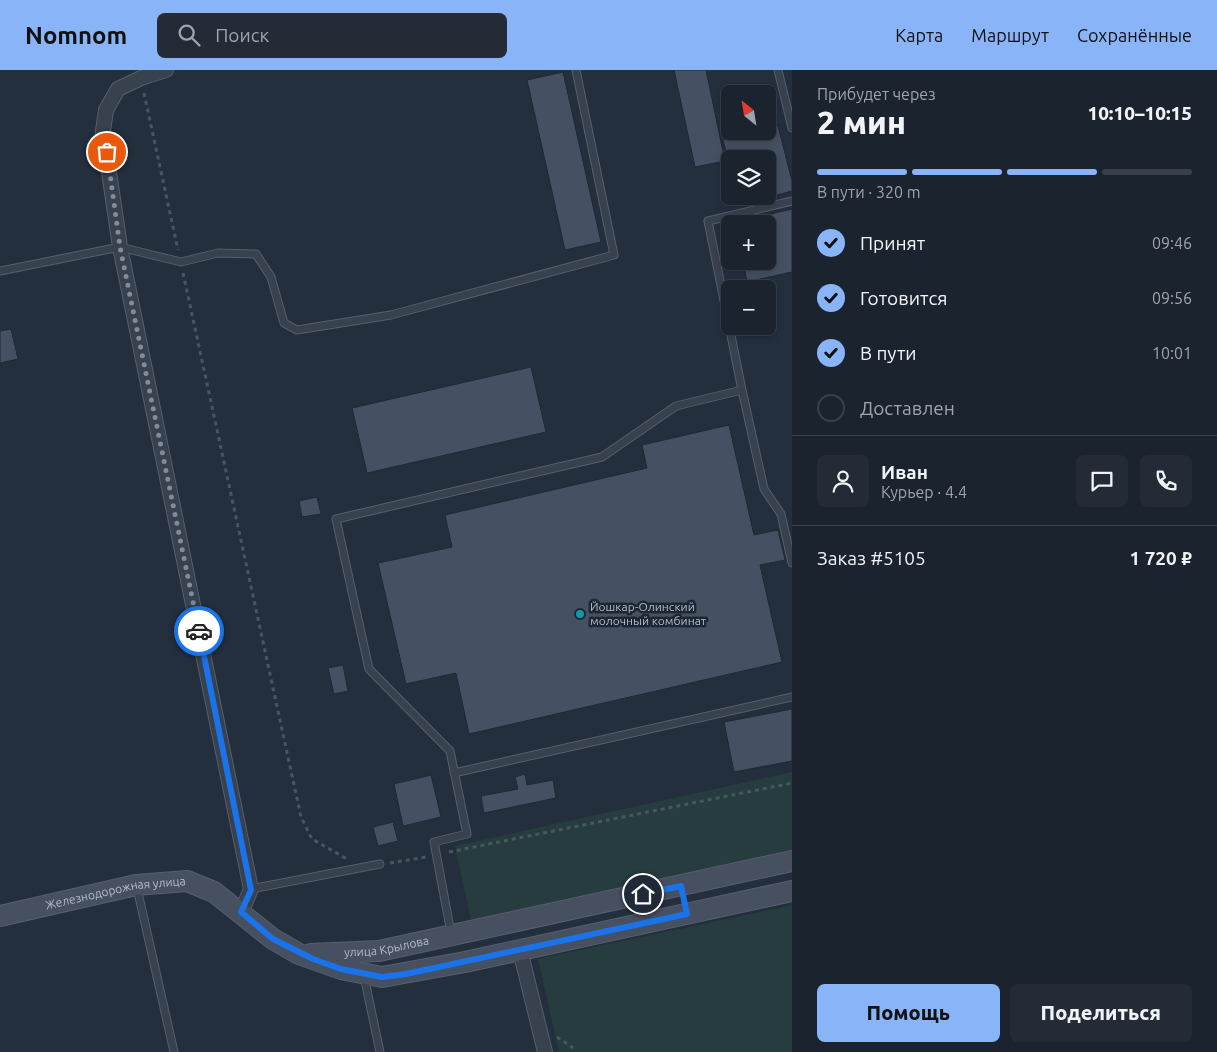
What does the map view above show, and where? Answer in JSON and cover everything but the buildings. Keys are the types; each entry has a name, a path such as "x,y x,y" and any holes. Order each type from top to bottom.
{"street":[{"path":"166,70 141,78 118,89 106,110 103,131 120,247 251,890 241,912"},
{"name":"улица Крылова","path":"299,954 379,951 792,861"},
{"name":"Железнодорожная улица","path":"0,916 136,885 187,881 214,892 273,939 299,954"},
{"path":"681,886 687,914"},
{"name":"улица Крылова","path":"299,954 341,969 363,974 382,977 406,974 792,891"},
{"path":"520,950 545,1052"}],"lane":[{"path":"0,271 120,247 181,262 218,253 256,254 271,277 284,323 297,330 391,315 614,255 576,70"},
{"path":"778,70 792,128"},
{"path":"792,200 708,221 764,489 781,514 792,563"},
{"path":"452,936 434,842 467,834 450,751 369,669 336,519 602,457 676,406 742,390"},
{"path":"454,773 792,697"},
{"path":"251,890 380,864"},
{"path":"136,885 174,1052"},
{"path":"363,974 380,1052"}],"path":[{"path":"141,78 301,817 312,840 348,860"},
{"path":"380,864 436,855 792,783"}],"green space":[{"path":"792,772 792,850 471,920 455,846"},
{"path":"792,905 792,1052 559,1052 538,959"}],"way so far":[{"path":"107,152 120,247 199,631"}],"place":[{"name":"Йошкар-Олинский молочный комбинат","path":"580,614"}],"route":[{"path":"199,631 251,890 241,912 273,939 299,954 341,969 382,977 406,974 687,914 681,886 643,894"}]}
